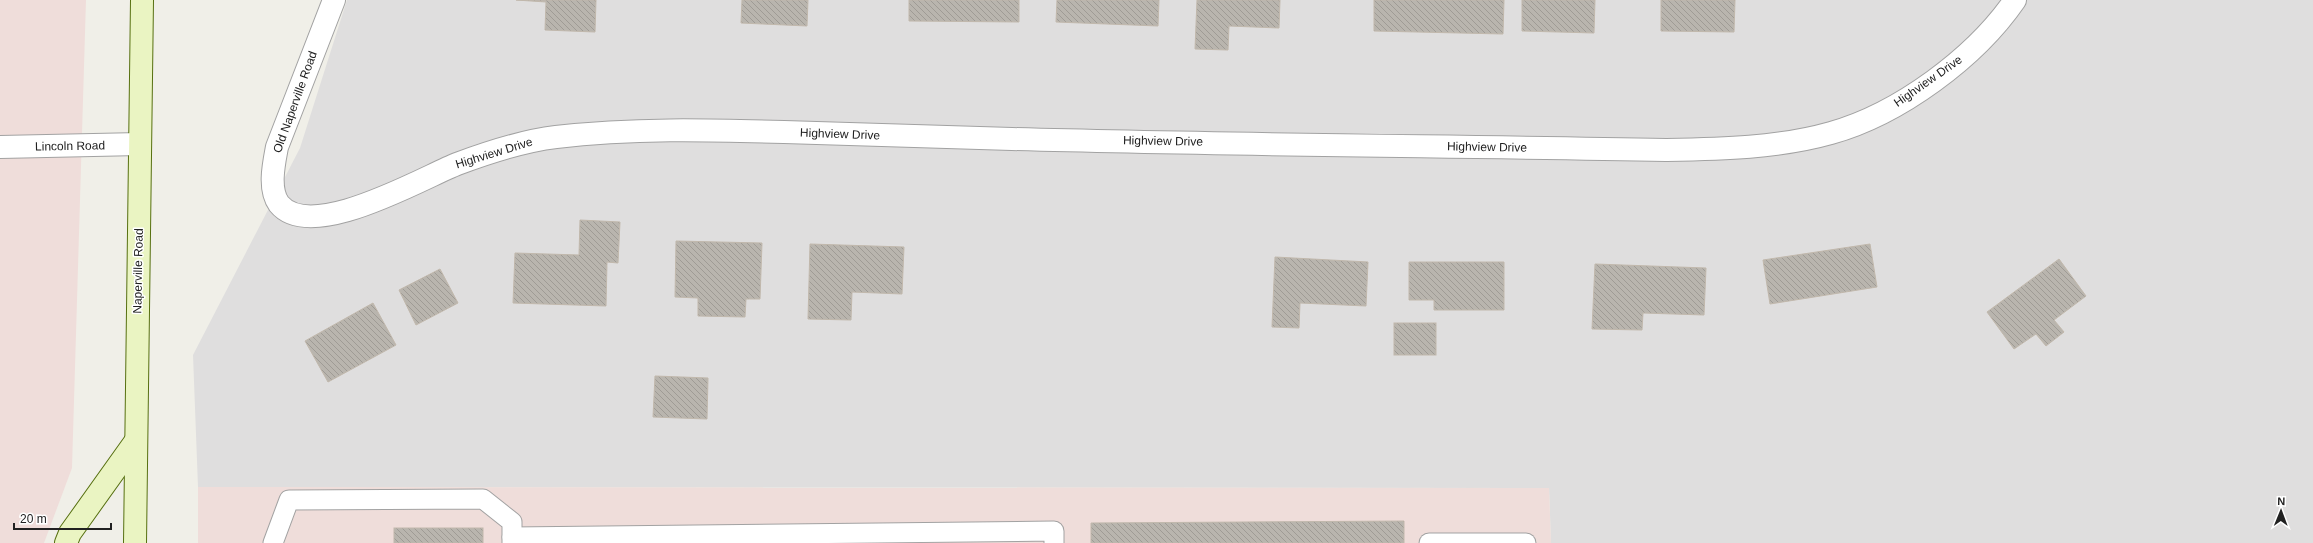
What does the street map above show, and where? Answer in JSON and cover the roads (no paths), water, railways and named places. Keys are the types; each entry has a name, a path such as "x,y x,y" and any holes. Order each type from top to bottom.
{"main road":[{"name":"Naperville Road","path":"134,543 142,0"},
{"path":"66,543 70,533 135,442"}],"street":[{"name":"Old Naperville Road","path":"281,206 274,189 273,170 276,147 334,0"},
{"name":"Highview Drive","path":"281,206 298,214 334,214 356,209 455,165 514,145 552,137 648,130 712,130 1055,140 1658,150 1733,149 1800,140 1832,133 1870,118 1902,102 1946,70 1980,42 2015,0"},
{"name":"Lincoln Road","path":"0,147 140,144"}],"lane":[{"path":"273,543 289,500 483,499 512,522 512,540 1054,531 1054,543"},
{"path":"1429,543 1526,543"}]}
